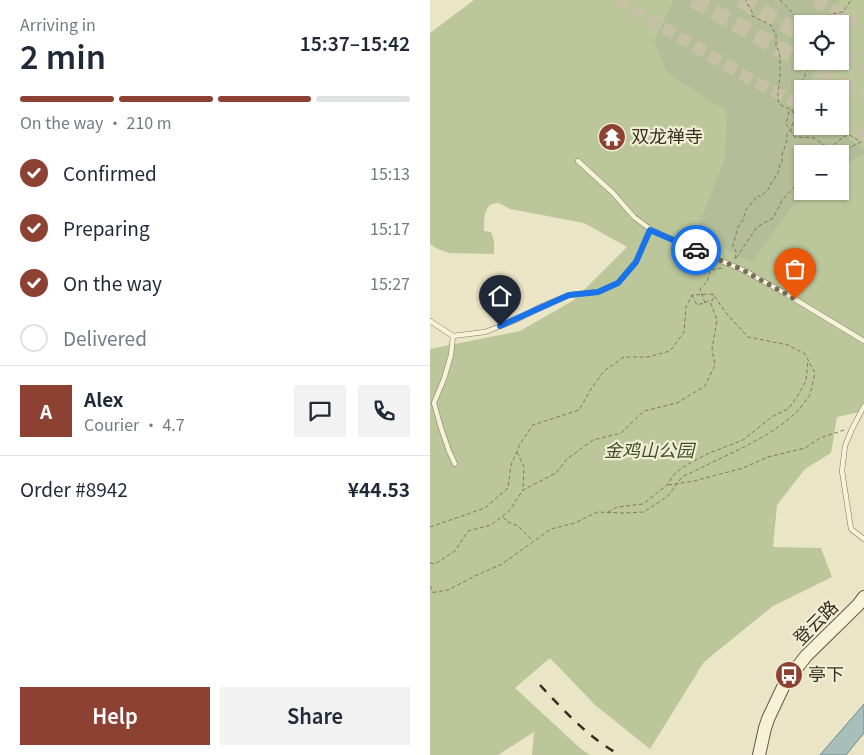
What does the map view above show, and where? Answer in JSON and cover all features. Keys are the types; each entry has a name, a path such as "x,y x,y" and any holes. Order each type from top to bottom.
{"street":[{"name":"登云路","path":"759,755 768,719 785,683 806,656 862,601"}],"lane":[{"path":"578,161 650,230 743,270 864,341"},
{"path":"430,321 453,336 485,332 516,320 542,306 569,295 598,292 618,283 636,262 650,230"},
{"path":"453,336 451,355 434,403 449,452 455,464"},
{"path":"864,406 845,446 842,472 851,529 864,539"}],"path":[{"path":"746,0 752,11 752,16 768,24 775,32 777,38 776,45 780,52 778,99 780,104 792,110"},
{"path":"780,0 795,15"},
{"path":"830,15 843,12 851,0"},
{"path":"806,70 796,95 796,109 789,111 786,124 795,137 814,138 824,145"},
{"path":"735,259 736,251 733,245 746,210 758,195 760,197 766,193 782,162 786,134 794,120 792,110"},
{"path":"833,145 848,134 861,142 849,148"},
{"path":"705,303 700,289 707,282 710,270 724,268 726,263 734,261 757,227 774,218 783,199 794,187"},
{"path":"692,295 696,304 713,300 713,294"},
{"path":"692,295 713,294"},
{"path":"430,586 431,592 448,590 502,564 551,529 575,523 597,512 644,512 668,496 682,477 768,434 798,411 810,395 815,374 805,354 788,345 748,337 726,313 713,294"},
{"path":"430,527 484,508 508,488 511,465 520,444 533,425 579,410 604,371 624,357 648,357 670,351 684,332 686,307 692,295"},
{"path":"430,564 435,564 455,551 468,531 491,525 502,517 510,510 523,490 556,473 568,459 593,440 621,433 644,411 677,403 705,386 715,365 712,349 717,320 710,301"},
{"path":"608,512 617,507 644,504 667,485 675,473 688,464 706,454 743,440 773,416 788,409 806,381 808,360"},
{"path":"667,485 694,481 743,468 768,457 805,448 820,438 852,428"},
{"path":"517,452 524,467 523,490"},
{"path":"502,517 518,526 533,541"}],"green space":[{"name":"金鸡山公园","path":"474,0 864,0 864,411 837,417 831,453 805,469 777,505 773,547 821,548 832,577 773,606 704,662 650,749 595,705 550,658 515,688 581,749 590,755 532,755 534,732 498,755 430,755 430,349 520,331 574,300 627,247 584,223 510,209 498,203 489,206 485,213 484,223 484,231 491,232 494,241 494,254 449,253 430,244 430,33"},
{"path":"674,0 839,0 834,15 794,15 794,70 814,70 812,80 794,80 794,135 844,135 864,149 864,153 849,163 849,145 794,145 794,200 797,200 751,263 696,232 725,158 727,111 667,73 654,41"}],"water":[{"path":"864,704 864,733 846,755 820,755"}],"tunnel":[{"path":"617,0 755,82 794,101"},
{"path":"693,0 864,96"},
{"path":"740,0 794,30"},
{"path":"815,0 864,26"},
{"path":"849,59 864,68"},
{"path":"849,128 864,136"}],"railway":[{"path":"540,685 587,732 620,755"}],"way so far":[{"path":"696,250 743,270 795,299"}],"place":[{"name":"双龙禅寺","path":"612,137"},
{"name":"亭下","path":"789,675"}],"route":[{"path":"500,326 569,295 598,292 618,283 636,262 650,230 696,250"}]}
